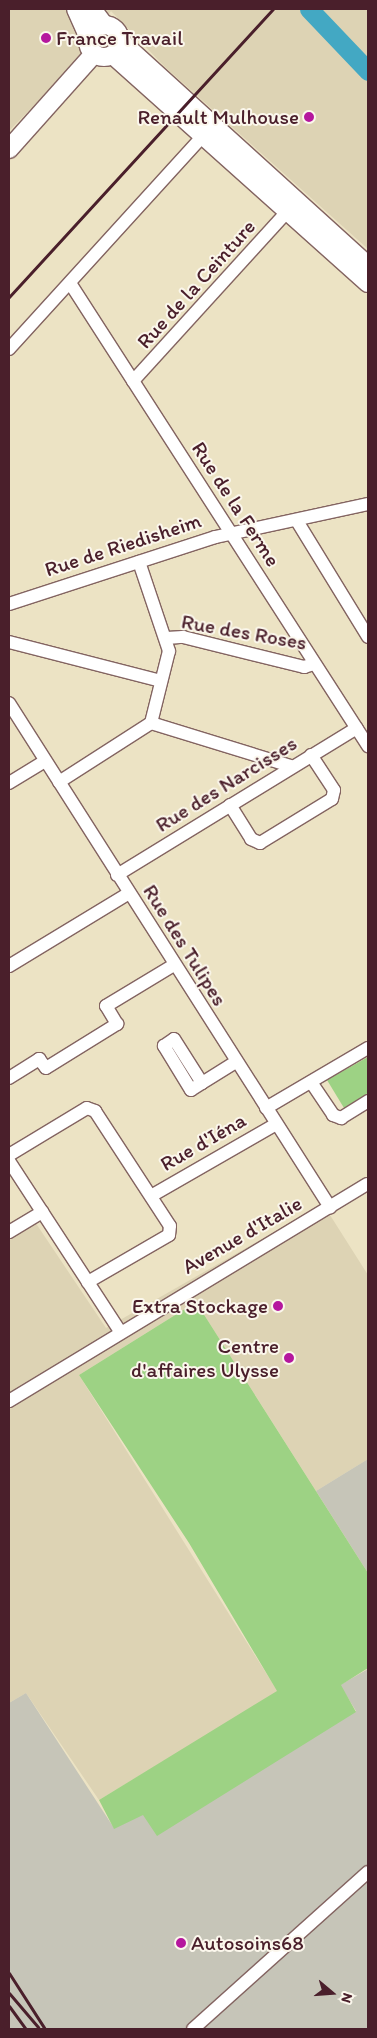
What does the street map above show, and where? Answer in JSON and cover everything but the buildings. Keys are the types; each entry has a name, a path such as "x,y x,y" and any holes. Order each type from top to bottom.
{"main road":[{"path":"76,9 94,54"},
{"path":"92,9 104,24 117,32 117,48 292,207 368,283"},
{"path":"88,36 104,24"},
{"path":"9,149 94,54 117,48"},
{"path":"292,207 368,266"}],"street":[{"path":"9,349 208,131"},
{"name":"Rue de la Ceinture","path":"132,381 292,207"},
{"name":"Rue de la Ferme","path":"70,283 368,746"},
{"name":"Rue de Riedisheim","path":"9,604 231,533 297,521 368,504"},
{"path":"297,521 368,638"},
{"path":"59,782 151,723 169,652 167,638 139,562"},
{"name":"Rue des Roses","path":"167,638 183,637 304,667 314,664"},
{"path":"9,642 161,681"},
{"name":"Rue des Tulipes","path":"9,703 235,1062 330,1207"},
{"path":"151,723 291,766"},
{"name":"Rue des Narcisses","path":"117,875 291,766 357,728"},
{"path":"230,805 252,839 260,843 332,799 334,790 311,755"},
{"path":"9,783 45,761"},
{"path":"9,966 129,893"},
{"path":"9,1078 40,1059 46,1068 117,1024 106,1006 174,965"},
{"path":"266,1108 368,1048"},
{"path":"202,1083 235,1062"},
{"path":"311,1082 333,1115 341,1118 368,1101"},
{"path":"9,1155 87,1108 95,1112 170,1226 169,1235 88,1282"},
{"name":"Rue d'Iéna","path":"151,1196 276,1124"},
{"path":"9,1161 119,1330"},
{"name":"Avenue d'Italie","path":"9,1401 119,1330 368,1184"},
{"path":"9,1232 42,1212"},
{"path":"193,2029 368,1872"}],"shaded area":[{"path":"9,9 368,9 368,249 165,67 111,11 80,58 9,131"},
{"path":"323,1204 368,1275 368,1459 316,1491 196,1302 79,1375 278,1692 99,1800 26,1693 9,1703 9,1224 29,1213 106,1328"},
{"path":"368,1459 368,1573 316,1491"},
{"path":"368,1669 368,2029 9,2029 9,1703 26,1693 114,1828 356,1711 340,1685"}],"green space":[{"path":"368,1057 368,1093 344,1108 327,1080"},
{"path":"196,1302 368,1573 368,1668 341,1685 356,1712 157,1836 143,1815 114,1829 99,1800 277,1691 189,1543 79,1375"}],"waterway":[{"path":"309,9 368,71"}],"railway":[{"path":"9,297 273,9"},
{"path":"9,1973 45,2029"},
{"path":"9,1993 38,2027"},
{"path":"9,2006 26,2029"}],"place":[{"name":"France Travail","path":"46,38"},
{"name":"Renault Mulhouse","path":"309,117"},
{"name":"Extra Stockage","path":"278,1306"},
{"name":"Centre d'affaires Ulysse","path":"289,1358"},
{"name":"Autosoins68","path":"181,1943"}]}
